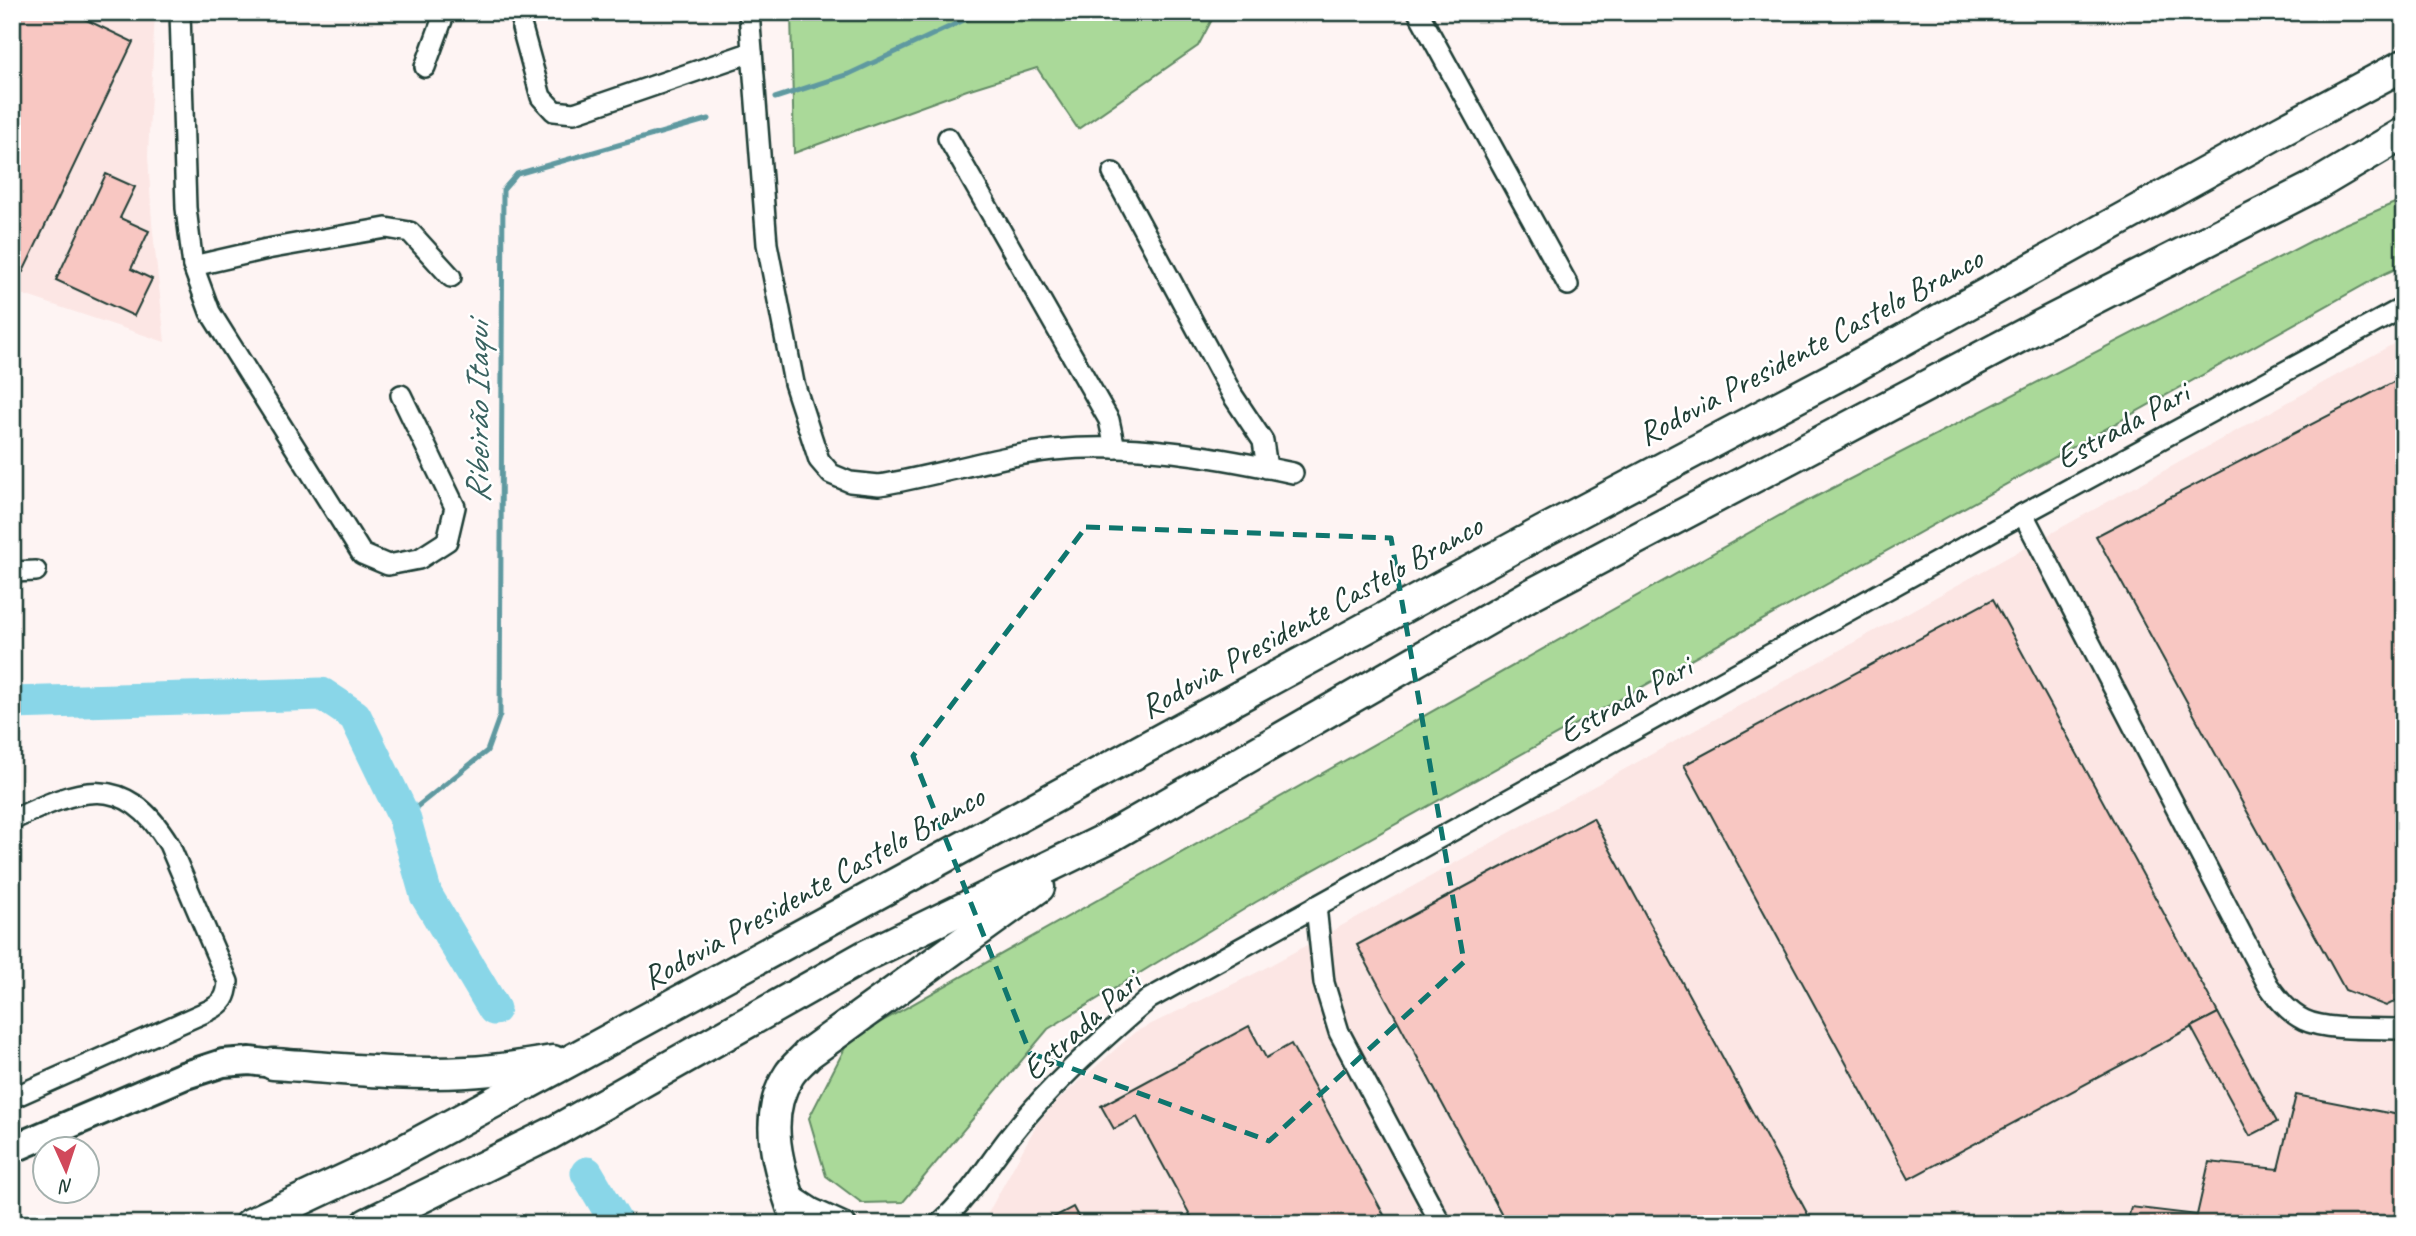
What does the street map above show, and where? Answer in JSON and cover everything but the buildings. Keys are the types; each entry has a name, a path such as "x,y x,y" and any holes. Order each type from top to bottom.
{"highway":[{"name":"Rodovia Presidente Castelo Branco","path":"250,1224 388,1159 1530,538 1843,373 2404,65"},
{"path":"368,1224 550,1133 865,956 1106,839 1532,594 1940,378 2313,187 2404,133"},
{"path":"2313,187 2404,151"},
{"path":"798,1224 777,1160 774,1130 776,1102 789,1075 808,1054 1106,839"},
{"path":"274,1064 466,1072 506,1069 577,1057"}],"main road":[{"path":"12,1149 183,1076 223,1063 250,1061 274,1064"}],"lane":[{"path":"180,12 186,208 193,266 210,312 362,554 388,565 419,559 447,541 455,507 401,395"},
{"path":"425,67 445,12"},
{"path":"748,12 767,244 794,383 819,460 831,474 850,482 879,485 1051,450 1115,447 1168,451 1293,473"},
{"path":"1418,12 1568,285"},
{"path":"522,28 541,97 554,111 575,113 752,52"},
{"path":"948,138 1109,420 1115,447"},
{"path":"1113,173 1233,396 1263,441 1267,468"},
{"path":"193,266 267,249 386,229 410,232 451,277"},
{"name":"Estrada Pari","path":"939,1224 954,1211 1007,1140 1072,1066 1149,999 2023,514 2404,307"},
{"path":"2023,514 2268,985 2278,999 2305,1021 2329,1026 2404,1030"},
{"path":"12,572 36,571"},
{"path":"12,820 54,800 86,792 110,794 129,800 144,810 169,844 228,982 227,994 222,1003 210,1010 12,1098"},
{"path":"1315,906 1324,983 1339,1032 1441,1224"},
{"path":"787,1192 813,1209 846,1224"}],"highlighted area":[{"path":"1086,527 1391,538 1464,962 1269,1141 1030,1053 913,756"}],"shaded area":[{"path":"12,12 155,12 148,155 152,223 165,342 12,291"},
{"path":"2404,338 2404,1224 982,1224 1037,1124 1056,1102 1135,1032 1258,972"}],"green space":[{"path":"791,12 1216,12 1198,46 1078,129 1037,68 967,90 794,153"},
{"path":"2404,199 2404,265 1256,902 1048,1029 903,1202 862,1203 826,1176 809,1118 849,1040 1786,512 2340,226"}],"waterway":[{"name":"Ribeirão Itaqui","path":"775,98 849,74 981,12"},
{"name":"Ribeirão Itaqui","path":"404,817 487,751 500,715 503,190 517,174 709,119"},
{"path":"12,703 322,694 355,716 404,817 426,895 494,1009"},
{"path":"587,1173 617,1224"}]}
